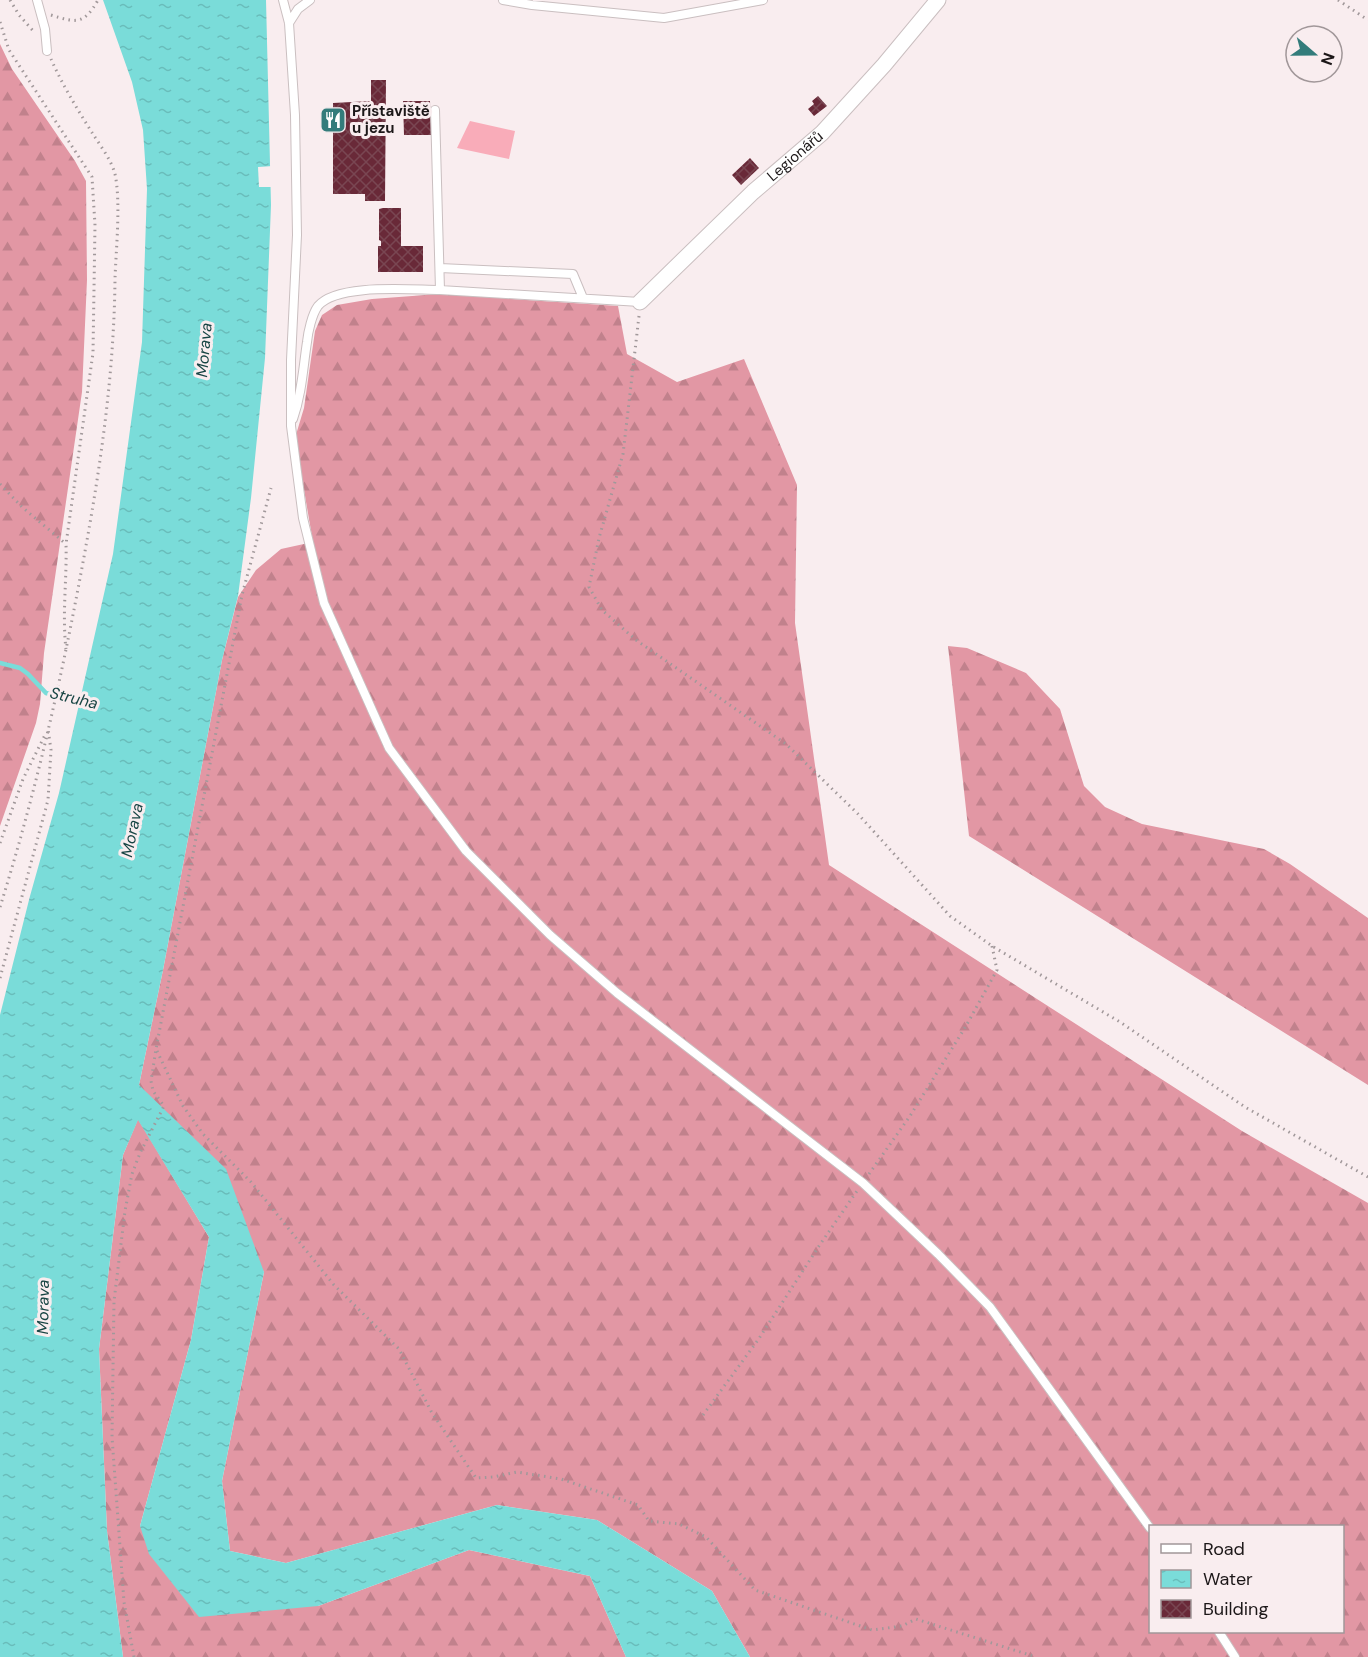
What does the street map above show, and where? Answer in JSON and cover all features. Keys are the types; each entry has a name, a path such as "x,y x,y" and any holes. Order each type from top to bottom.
{"street":[{"name":"Legionářů","path":"640,302 753,192 822,133 884,65 938,0"}],"lane":[{"path":"37,0 45,29 47,51"},
{"path":"283,0 289,23 295,115 297,235 291,360 291,426 303,518 324,603 389,748 466,851 550,935 617,993 863,1183 990,1307 1149,1527"},
{"path":"289,23 298,9 310,0"},
{"path":"503,0 664,18 763,0"},
{"path":"435,110 440,290"},
{"path":"440,268 573,274 583,298"},
{"path":"291,426 301,391 307,339 318,306 334,296 358,290 440,290 640,302"},
{"path":"1220,1633 1235,1657"}],"path":[{"path":"0,907 66,652 97,488 109,388 115,304 117,193 115,173 107,157 71,99 47,51 10,0"},
{"path":"41,12 75,21 90,14 98,0"},
{"path":"1338,0 1368,20"},
{"path":"0,22 9,50 92,177 95,225 93,353 66,544 67,573 63,612 66,652"},
{"path":"640,302 623,454 599,538 588,587 602,610 636,640 786,744 858,814 950,916 992,946 1120,1022 1245,1107 1368,1177"},
{"path":"0,484 22,507 66,544"},
{"path":"134,1657 124,1602 112,1437 114,1302 132,1174 164,1106 153,1090 151,1081 156,1049 242,595 271,488"},
{"path":"0,843 23,779 48,728"},
{"path":"0,978 48,800 51,750 48,728"},
{"path":"703,1416 758,1340 819,1246 910,1116 966,1026 997,970 992,946"},
{"path":"156,1049 183,1106 203,1134 251,1182 334,1285 399,1349 432,1413 476,1478 517,1472 561,1479 638,1505 649,1521 679,1524 706,1537 755,1590 872,1630 902,1626 916,1619 1036,1657"}],"green space":[{"path":"0,44 12,69 75,161 86,181 87,280 82,392 44,653 40,704 36,723 0,826"},
{"path":"439,294 618,306 627,354 677,382 744,359 797,485 795,623 829,865 1242,1131 1368,1203 1368,1657 750,1657 712,1591 597,1520 497,1505 286,1563 230,1551 222,1481 264,1272 139,1085 222,660 238,597 256,570 281,549 313,542 295,438 304,408 315,331 322,315 337,305 372,299"},
{"path":"948,646 967,648 1026,673 1060,709 1084,786 1105,807 1142,824 1264,849 1290,864 1368,918 1368,1085 969,836"},
{"path":"138,1119 209,1237 191,1340 140,1526 318,1606 469,1550 590,1576 626,1657 123,1657 107,1531 99,1349 123,1155"}],"shaded area":[{"path":"470,121 515,131 509,159 457,148"}],"water":[{"name":"Morava","path":"103,0 266,0 271,205 265,358 251,498 238,596 222,660 139,1085 226,1169 264,1272 222,1481 230,1551 286,1563 497,1505 597,1520 712,1591 750,1657 626,1657 590,1576 469,1550 318,1606 199,1617 149,1554 140,1526 191,1340 209,1237 138,1120 123,1155 99,1349 107,1531 123,1657 0,1657 0,1015 59,793 113,554 142,342 147,189 143,130 132,82"}],"pier":[{"path":"273,166 273,187 259,187 258,167"}],"building":[{"path":"371,80 386,80 385,201 365,201 365,194 333,194 333,103 371,101"},
{"path":"818,96 827,106 814,116 808,109"},
{"path":"403,101 430,101 431,135 404,135"},
{"path":"750,158 759,168 741,185 732,175"},
{"path":"401,208 401,246 423,246 423,272 378,272 378,246 381,246 379,209"}],"waterway":[{"name":"Struha","path":"0,663 20,668 46,693 83,703"}],"place":[{"name":"Přístaviště u jezu","path":"333,120"}]}
